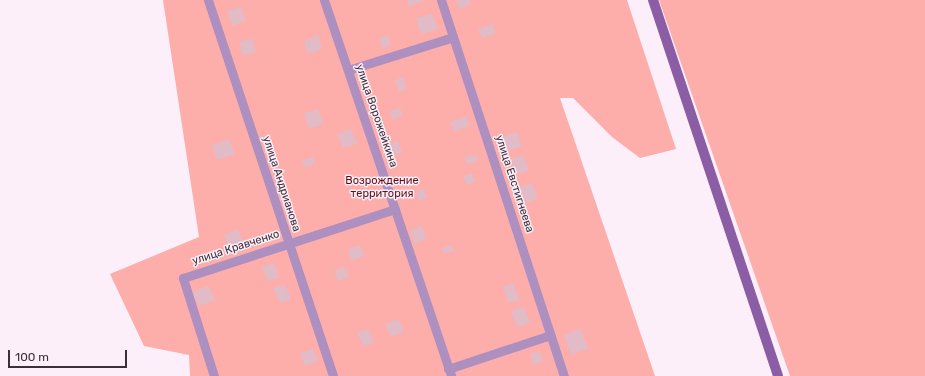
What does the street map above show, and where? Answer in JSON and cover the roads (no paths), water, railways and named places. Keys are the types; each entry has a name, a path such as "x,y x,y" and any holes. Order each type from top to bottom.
{"main road":[{"path":"653,0 778,376"}],"street":[{"name":"улица Андрианова","path":"208,0 333,376"},
{"name":"улица Ворожейкина","path":"324,0 449,372"},
{"name":"улица Евстигнеева","path":"441,0 564,376"},
{"path":"348,70 453,36"},
{"name":"улица Кравченко","path":"214,376 183,278 395,209"},
{"path":"449,372 550,335"}],"park label":[{"name":"Возрождение территория","path":"382,188"}]}
